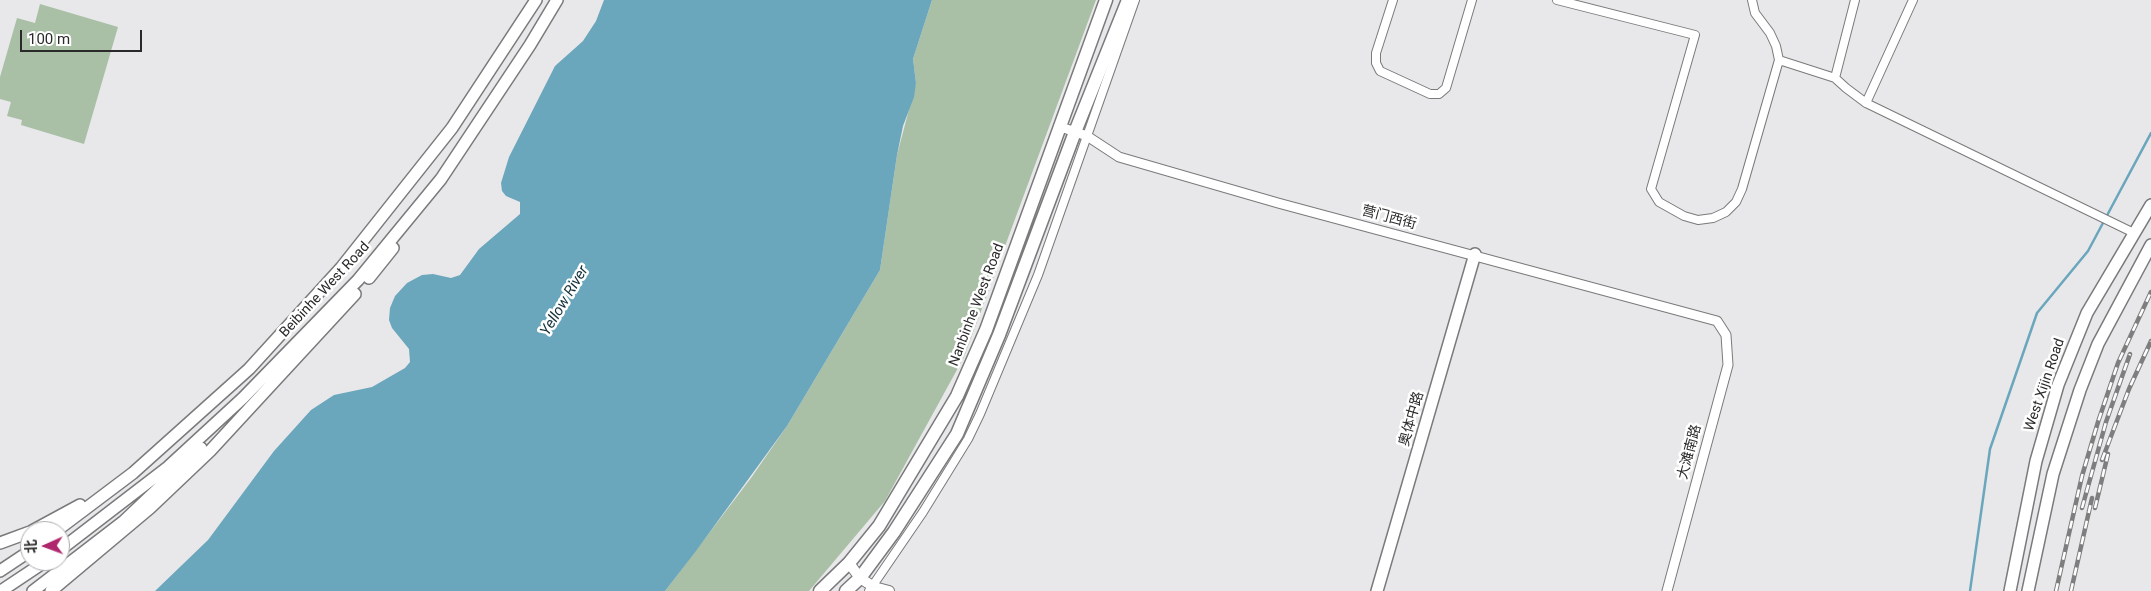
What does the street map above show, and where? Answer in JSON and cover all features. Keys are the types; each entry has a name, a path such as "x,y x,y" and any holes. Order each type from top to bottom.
{"highway":[{"name":"Nanbinhe West Road","path":"820,591 849,563 879,526 957,396 986,330 1062,126 1106,0"},
{"name":"Nanbinhe West Road","path":"846,591 860,578 894,532 957,434 1081,134 1128,0"}],"main road":[{"name":"Beibinhe West Road","path":"69,521 133,473 242,375 341,268 452,128 536,0"},
{"name":"Beibinhe West Road","path":"70,542 168,467 243,398 358,280 441,179 530,45 557,0"},
{"path":"51,591 150,508 241,418 383,262 441,179"},
{"name":"West Xijin Road","path":"2010,591 2036,461 2058,384 2088,313 2151,205"},
{"path":"2028,591 2054,474 2080,390 2098,344 2151,246"},
{"name":"奥体中路","path":"1377,591 1475,254"},
{"path":"242,375 254,387"},
{"path":"33,591 124,521 206,443 243,398"},
{"path":"53,521 133,473"},
{"path":"0,542 20,536"},
{"path":"0,571 20,558"},
{"path":"849,563 871,589 889,591"},
{"path":"1,591 31,571"}],"street":[{"name":"Nanbinhe West Road","path":"871,589 928,504 968,439 980,414 1038,275 1081,134 1136,0"},
{"path":"1393,0 1376,53 1376,63 1380,71 1430,94 1439,94 1446,88 1472,0"},
{"path":"1557,0 1695,35 1651,183 1655,198 1684,216 1698,220 1713,218 1726,212 1736,202 1742,189 1779,60 1776,46 1755,13 1752,0"},
{"path":"1835,78 1855,0"},
{"path":"1866,103 1913,0"},
{"path":"1779,60 1835,78 1866,103 2134,233"},
{"name":"营门西街","path":"1062,126 1081,134 1119,158 1278,203 1475,254 1717,321"},
{"name":"大滩南路","path":"1667,591 1728,365 1726,335 1717,321"}],"green space":[{"path":"932,0 1096,0 964,357 885,501 809,591 665,591 751,478 787,426 880,270 897,155 916,83 913,59"},
{"path":"40,4 118,27 84,144 21,125 22,120 7,116 11,102 0,99 0,77 17,18 35,23"}],"water":[{"name":"Yellow River","path":"604,0 932,0 913,59 916,83 914,97 903,126 897,155 880,270 787,426 696,551 665,591 155,591 208,540 274,451 311,410 334,395 372,387 405,368 410,362 409,349 392,328 389,320 390,308 395,296 407,283 422,275 433,274 451,278 460,275 479,249 520,214 520,202 506,196 502,191 501,183 509,157 555,66 583,41 596,21"}],"waterway":[{"path":"1970,591 1990,449 2037,313 2088,251 2151,133"}],"railway":[{"path":"2056,591 2082,476 2098,422 2118,363 2151,292"},
{"path":"2102,460 2129,389 2151,341"},
{"path":"2082,508 2106,422 2130,354"},
{"path":"2095,508 2108,454"},
{"path":"2071,591 2092,498"}]}
